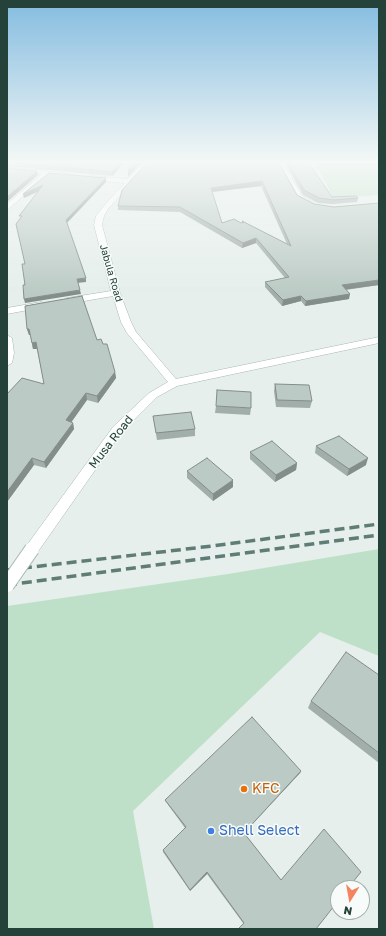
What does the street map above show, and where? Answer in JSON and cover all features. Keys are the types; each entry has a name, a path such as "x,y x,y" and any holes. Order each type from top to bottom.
{"street":[{"name":"Jabula Road","path":"106,207 100,216 98,225 116,293 132,333 174,383"},
{"path":"7,311 116,293"},
{"path":"7,338 9,353 7,362"},
{"name":"Musa Road","path":"7,585 117,430 137,408 153,396 174,383 379,340"}],"green space":[{"path":"379,549 379,656 320,632 133,811 154,929 7,929 7,606 228,574"}],"building":[{"path":"26,207 79,207 66,220 86,278 77,279 80,290 24,299 23,285 25,285 22,264 25,264 16,224 22,216 19,216"},
{"path":"160,207 217,207 222,223 234,219 241,223 244,222 291,246 273,207 379,207 379,280 342,285 350,294 306,301 301,296 283,300 265,282 289,277 256,238 243,243 180,207"},
{"path":"82,296 97,340 101,339 103,344 107,344 115,372 97,396 86,393 66,420 73,423 44,462 32,458 7,492 7,394 22,378 44,384 36,342 32,343 29,329 27,329 25,306"},
{"path":"275,384 309,385 312,401 277,400"},
{"path":"217,390 251,392 251,408 216,406"},
{"path":"191,412 195,429 156,433 153,416"},
{"path":"339,436 368,458 349,469 316,446"},
{"path":"272,441 297,463 276,475 250,452"},
{"path":"207,458 233,480 213,494 187,471"},
{"path":"346,652 379,675 379,753 311,701"},
{"path":"252,717 301,771 244,833 281,880 324,829 361,872 354,880 330,880 330,911 316,929 238,929 244,923 207,872 190,890 163,850 186,827 165,800"}],"railway":[{"path":"7,570 212,546 379,524"},
{"path":"7,585 379,535"}],"place":[{"name":"KFC","path":"244,789"},
{"name":"Shell Select","path":"211,831"}]}
